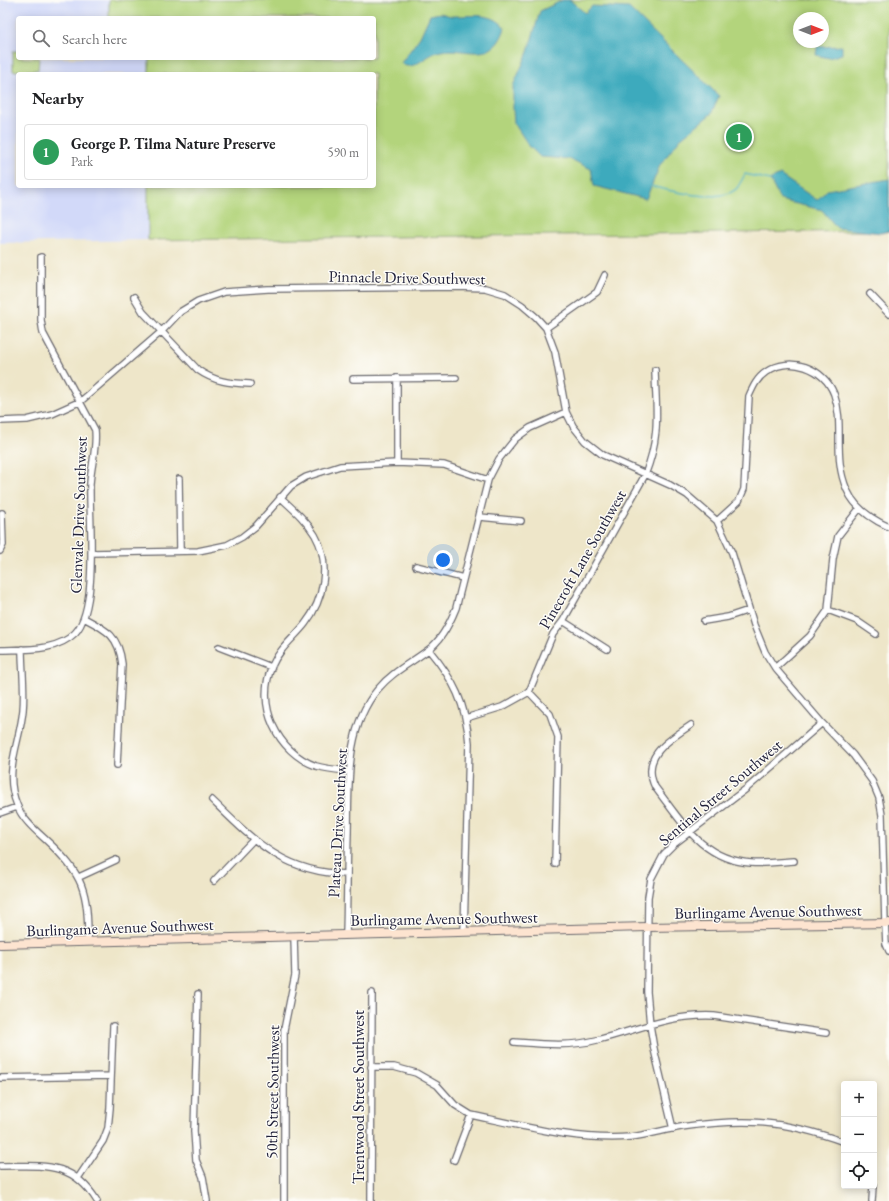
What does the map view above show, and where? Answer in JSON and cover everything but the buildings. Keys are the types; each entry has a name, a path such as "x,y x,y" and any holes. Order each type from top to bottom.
{"street":[{"name":"Glenvale Drive Southwest","path":"0,650 55,645 75,632 84,618 89,592 91,553 90,484 96,444 95,430 81,401 43,333 41,320 41,257"},
{"path":"546,328 597,292 605,276"},
{"name":"Pinnacle Drive Southwest","path":"0,421 28,420 52,414 81,401 162,332 180,312 198,301 224,292 268,289 458,287 485,288 505,294 522,305 546,328 555,352 566,412 576,429 594,449 603,455 687,494 717,521 732,553 749,610 765,652 775,668 822,723 853,755 872,781 879,798 882,815 886,861 886,944 889,951"},
{"path":"870,294 889,314"},
{"path":"134,296 143,312 198,370 223,382 250,384"},
{"path":"717,521 739,501 744,489 749,396 753,385 765,372 774,367 796,365 815,370 828,383 832,390 838,412 837,445 840,471 851,500 859,509 874,520 889,527"},
{"name":"Pinecroft Lane Southwest","path":"529,692 553,634 563,621 645,475 654,453 657,433 655,370"},
{"path":"397,378 397,463"},
{"path":"353,379 456,378"},
{"name":"Plateau Drive Southwest","path":"346,935 349,771 355,737 365,710 378,689 398,670 429,650 450,624 456,608 480,517 488,480 499,458 516,439 544,421 566,412"},
{"path":"91,553 213,549 232,543 256,526 291,486 306,477 340,466 397,463 444,465 488,480"},
{"path":"179,478 180,550"},
{"path":"280,497 302,517 316,537 321,556 324,578 317,606 305,624 287,642 271,667 266,688 266,702 272,724 280,739 298,756 317,766 349,771"},
{"path":"775,668 810,636 828,610 833,559 838,536 859,509"},
{"path":"0,551 3,544 2,513"},
{"path":"480,517 521,521"},
{"path":"416,566 463,578"},
{"path":"704,621 728,617 749,610"},
{"path":"828,610 857,621 876,634"},
{"path":"84,618 102,627 112,635 121,653 122,664 117,765"},
{"path":"563,621 607,649"},
{"path":"219,647 271,667"},
{"path":"22,649 24,708 22,725 11,767 13,792 17,807 33,828 63,856 79,877 86,902 88,942"},
{"path":"429,650 448,674 457,689 466,718 469,743 464,932"},
{"path":"466,718 502,707 529,692 550,714 558,737 555,864"},
{"name":"Sentinal Street Southwest","path":"673,1128 650,1025 647,992 648,897 651,879 664,854 674,844 746,789 822,723"},
{"path":"691,725 660,748 653,758 650,765 652,780 655,786 690,832 706,848 729,859 751,863 794,862"},
{"path":"212,800 254,839 276,856 295,865 314,871 347,874"},
{"path":"0,814 17,807"},
{"path":"214,881 254,839"},
{"path":"79,877 116,860"},
{"name":"Burlingame Avenue Southwest","path":"0,944 647,927 887,923"},
{"name":"50th Street Southwest","path":"284,1201 284,1030 295,975 294,936"},
{"path":"198,994 194,1131 196,1160 203,1177 207,1201"},
{"name":"Trentwood Street Southwest","path":"370,1201 372,994"},
{"path":"514,1042 577,1043 596,1040 677,1017 698,1015 714,1016 826,1033"},
{"path":"78,1178 103,1141 108,1128 113,1026"},
{"path":"372,1066 394,1067 416,1072 437,1085 455,1105 471,1115 582,1136 630,1137 673,1128 721,1122 747,1121 775,1123 813,1132 841,1141"},
{"path":"0,1078 111,1076"},
{"path":"454,1160 471,1115"},
{"path":"0,1166 42,1165 55,1167 78,1178 90,1189 97,1201"},
{"path":"872,1201 873,1189"}],"shaded area":[{"path":"0,0 109,0 109,16 16,16 16,60 149,60 149,72 16,72 16,188 148,188 148,240 0,243"}],"green space":[{"path":"109,0 889,0 889,231 148,240 148,188 376,188 376,72 149,72 149,60 376,60 376,16 109,16"},
{"path":"13,51 16,51 16,60 39,60 38,70 13,71"}],"water":[{"path":"563,0 570,0 585,13 592,6 629,8 719,96 711,114 680,139 660,165 646,199 594,186 591,169 570,159 540,157 529,146 514,123 513,86 528,52 540,11"},
{"path":"440,13 452,16 489,17 495,19 505,28 499,41 491,49 482,52 452,50 441,51 412,65 408,66 401,63 420,37 430,15"},
{"path":"842,46 842,54 829,58 816,55 817,48 829,48 829,47"},
{"path":"780,175 817,200 827,190 889,179 889,231 881,233 837,228 822,210 780,200 770,180"}],"waterway":[{"path":"651,186 670,191 708,196 730,193 737,188 745,174 770,180"}],"place":[{"name":"George P. Tilma Nature Preserve","path":"739,137"}]}
